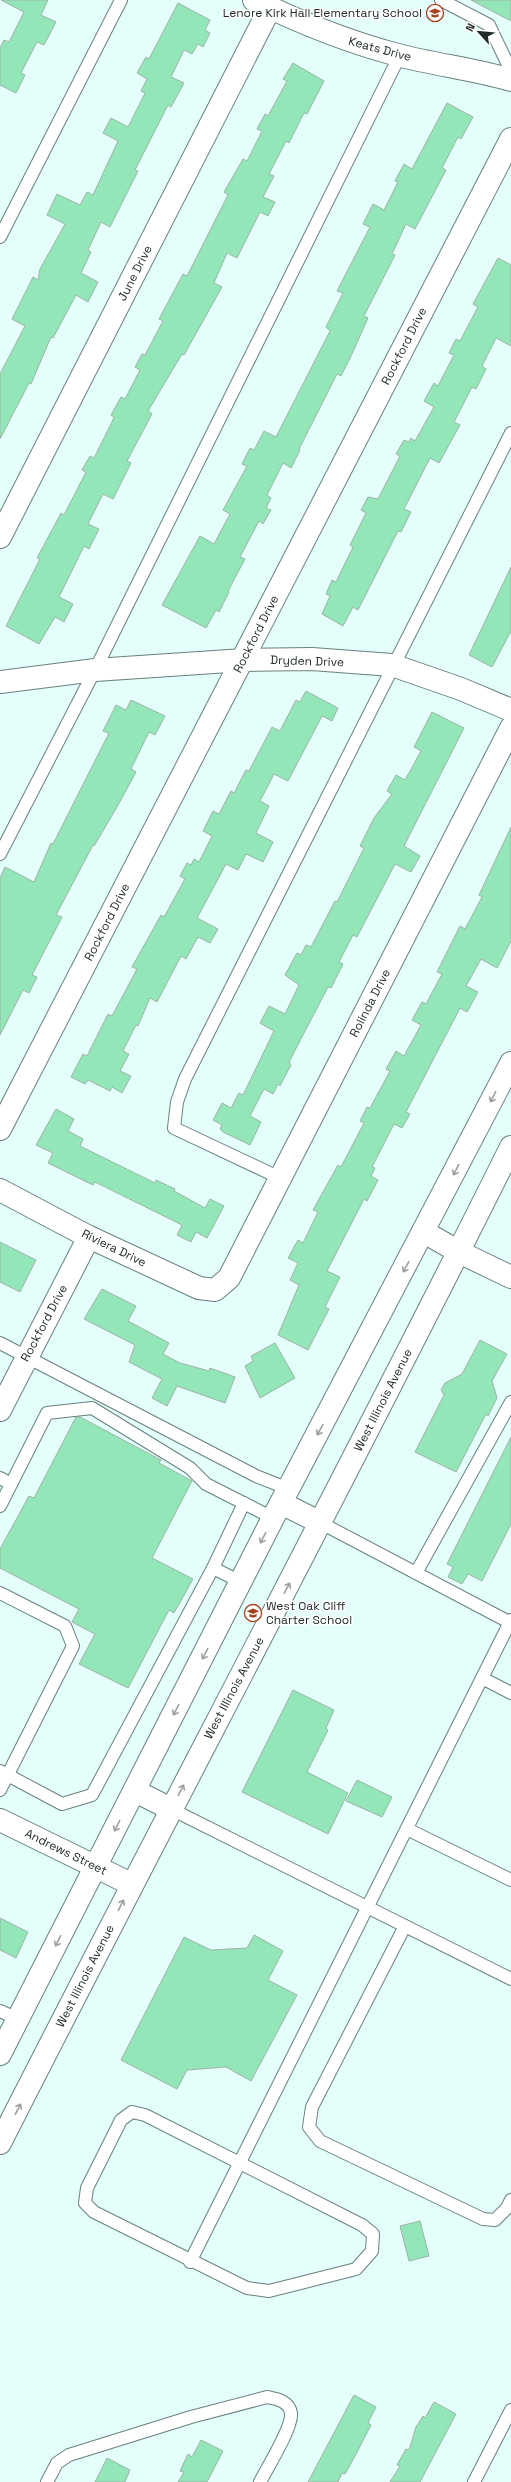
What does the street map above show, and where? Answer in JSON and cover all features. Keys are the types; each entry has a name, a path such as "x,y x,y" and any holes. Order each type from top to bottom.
{"street":[{"name":"Keats Drive","path":"262,4 341,38 400,56 485,72 511,80"},
{"name":"June Drive","path":"0,537 262,4"},
{"name":"Rockford Drive","path":"0,1129 244,660 511,139"},
{"name":"Dryden Drive","path":"0,682 95,670 244,660 312,659 392,665 461,689 511,710"},
{"name":"Rolinda Drive","path":"229,1278 511,728"},
{"path":"1,2050 9,2015 96,1867 281,1503 511,1063"},
{"name":"West Illinois Avenue","path":"0,2143 132,1884 321,1523 511,1147"},
{"name":"Riviera Drive","path":"0,1190 90,1237 199,1288 215,1290 229,1278"},
{"path":"424,1232 459,1252 511,1276"},
{"name":"Rockford Drive","path":"0,1410 90,1237"},
{"path":"281,1503 321,1523"},
{"path":"135,1791 171,1809"},
{"name":"Andrews Street","path":"0,1820 132,1884"}],"lane":[{"path":"0,237 121,0"},
{"path":"441,0 489,25 511,71"},
{"path":"0,854 95,670 400,56"},
{"path":"280,1178 174,1128 177,1102 185,1079 392,665 511,433"},
{"path":"0,1343 256,1476 281,1503"},
{"path":"416,1573 511,1402"},
{"path":"0,1506 47,1413 92,1408 190,1468 206,1484 244,1503 281,1503"},
{"path":"0,1478 11,1484"},
{"path":"4,1773 62,1804 92,1795 213,1568 244,1503"},
{"path":"190,2262 511,1621 321,1523"},
{"path":"213,1568 241,1582"},
{"path":"0,1593 65,1626 73,1646 4,1773 0,1790"},
{"path":"482,1678 511,1693"},
{"path":"171,1809 511,1978"},
{"path":"407,1829 511,1880"},
{"path":"405,1926 312,2108 309,2127 320,2141 482,2219 496,2220 507,2208 511,2200"},
{"path":"132,2112 145,2115 240,2163 362,2225 373,2234 372,2251 356,2269 269,2291 247,2288 190,2262 94,2212 85,2203 87,2188 121,2120 132,2112"},
{"path":"47,2482 57,2463 69,2455 191,2417 267,2397 279,2399 287,2405 291,2414 288,2427 260,2482"},
{"path":"474,2482 511,2410"}],"building":[{"path":"1,0 48,0 41,15 56,22 44,45 37,42 21,73 25,75 16,93 0,85 0,48 4,40 9,42 24,12"},
{"path":"471,0 511,0 511,21"},
{"path":"178,3 210,20 205,30 210,33 203,47 198,44 192,54 184,50 171,77 184,83 171,107 168,105 135,170 138,171 110,227 101,222 88,250 91,252 81,273 98,282 88,302 76,295 53,338 51,337 31,384 29,383 0,439 0,374 25,326 12,319 33,277 38,280 40,269 65,224 47,215 57,194 80,205 87,192 93,195 118,141 103,133 111,118 128,127 145,93 141,91 147,79 137,73 146,57 149,59"},
{"path":"293,63 324,81 307,114 304,113 289,143 286,141 269,174 274,176 263,197 275,202 268,216 260,212 237,258 227,253 214,283 222,287 184,355 182,354 148,411 152,414 127,461 131,463 113,499 103,494 88,524 99,529 89,549 84,546 59,597 73,604 64,622 55,617 39,644 6,626 40,559 37,558 61,513 64,515 86,472 82,470 90,456 94,458 114,417 111,415 121,397 125,399 140,370 135,367 142,354 145,355 163,321 159,319 183,274 187,276 228,195 224,192 243,159 247,161 262,131 257,129 265,114 268,116 287,81 283,79"},
{"path":"447,103 473,117 461,139 458,137 442,168 446,170 415,229 406,224 392,254 395,255 364,316 368,318 352,354 341,376 337,374 291,468 283,463 267,495 271,498 266,508 271,510 263,524 259,521 240,557 245,559 228,591 229,592 219,612 216,610 206,628 162,605 200,536 214,544 230,514 223,510 247,466 242,464 250,448 254,450 264,431 276,437 330,331 326,327 343,293 337,291 370,227 363,224 373,204 384,210 398,182 395,181 404,164 412,169"},
{"path":"498,258 511,265 511,346 496,338 482,366 486,369 476,389 472,387 454,422 460,425 439,463 430,458 404,509 411,512 401,532 398,531 358,610 353,607 343,626 322,614 330,596 326,594 332,580 336,582 353,547 350,545 366,513 361,510 368,497 378,499 400,456 396,454 404,440 409,442 411,438 415,441 434,407 424,401 434,383 438,386 454,355 449,353 456,339 460,341 478,307 473,304"},
{"path":"511,567 511,631 492,667 469,655"},
{"path":"306,691 338,708 332,721 322,716 288,781 274,774 260,801 269,806 256,833 273,842 263,862 246,854 238,870 226,864 197,918 218,929 210,943 198,937 186,959 181,956 157,1002 150,998 138,1026 136,1025 123,1051 129,1054 120,1071 131,1076 122,1093 112,1087 110,1091 88,1080 85,1084 71,1077 83,1054 87,1056 108,1014 112,1016 137,969 132,967 161,915 164,917 185,879 180,876 187,863 191,865 194,859 199,862 212,836 203,831 213,811 219,814 231,791 234,793 246,770 249,771 272,727 280,731 296,700 300,702"},
{"path":"131,700 165,716 155,735 149,732 131,769 136,772 94,846 93,845 56,915 62,917 32,975 37,977 29,993 23,990 0,1035 0,878 5,867 34,882 51,843 53,844 109,733 103,731 116,705 126,710"},
{"path":"432,712 464,728 404,846 420,856 411,872 395,864 357,937 353,935 339,962 343,964 331,988 328,987 289,1062 291,1065 280,1086 278,1084 273,1094 264,1089 250,1116 261,1122 250,1145 223,1132 220,1129 222,1125 213,1120 222,1103 231,1108 239,1093 243,1095 274,1031 260,1023 269,1006 285,1014 299,985 285,975 297,953 301,955 306,945 311,947 335,901 337,902 364,848 360,846 374,818 392,794 387,791 396,775 405,780 421,751 414,747"},
{"path":"511,827 511,941 497,968 481,959 466,986 478,992 467,1012 460,1008 406,1112 410,1114 402,1128 394,1124 372,1167 375,1168 371,1176 378,1180 367,1201 364,1199 327,1271 340,1277 325,1307 329,1309 308,1350 278,1335 299,1285 290,1280 298,1263 288,1258 298,1240 303,1243 318,1212 313,1210 338,1165 341,1167 364,1123 360,1121 367,1107 370,1108 390,1071 386,1069 396,1051 404,1056 421,1025 412,1020 422,1002 426,1004 442,974 437,972 460,926 465,929 482,897 479,895"},
{"path":"56,1109 74,1119 68,1131 83,1139 80,1146 155,1183 156,1180 175,1189 174,1191 205,1208 210,1199 224,1206 207,1238 196,1232 191,1242 177,1235 182,1225 95,1182 93,1185 48,1163 53,1153 36,1145"},
{"path":"0,1242 36,1260 20,1292 0,1282"},
{"path":"102,1289 136,1306 128,1321 169,1343 163,1354 180,1363 209,1371 210,1368 235,1377 225,1403 177,1386 167,1406 152,1398 162,1379 129,1362 135,1345 84,1319"},
{"path":"480,1340 507,1354 492,1381 497,1398 488,1416 486,1414 456,1472 415,1452 444,1395 441,1390 445,1383 462,1374"},
{"path":"275,1343 295,1378 260,1398 245,1366 253,1361 251,1356"},
{"path":"76,1417 80,1417 161,1460 159,1463 192,1481 152,1558 193,1579 174,1613 169,1610 128,1688 79,1664 95,1634 72,1622 79,1609 0,1568 0,1549 29,1496 34,1498"},
{"path":"511,1437 511,1524 482,1581 468,1574 462,1584 448,1577 453,1567 447,1564"},
{"path":"293,1690 334,1710 326,1728 328,1730 307,1772 348,1793 328,1834 242,1792"},
{"path":"357,1780 392,1797 382,1817 346,1801"},
{"path":"0,1918 28,1932 16,1958 0,1950"},
{"path":"254,1935 283,1951 268,1980 297,1995 251,2081 226,2067 187,2070 177,2089 121,2060 184,1937 211,1950 247,1948"},
{"path":"420,2221 429,2256 409,2261 400,2226"},
{"path":"354,2395 376,2407 368,2423 371,2425 354,2458 345,2474 342,2473 338,2482 308,2482"},
{"path":"434,2402 456,2414 420,2482 390,2482 400,2466 397,2465 406,2449 409,2450 416,2427 423,2416 425,2418"},
{"path":"201,2440 223,2451 207,2482 178,2482 184,2472 180,2471 188,2454 192,2457"},
{"path":"107,2458 130,2470 125,2482 95,2482"}],"place":[{"name":"Lenore Kirk Hall Elementary School","path":"435,13"},
{"name":"West Oak Cliff Charter School","path":"253,1613"}]}
